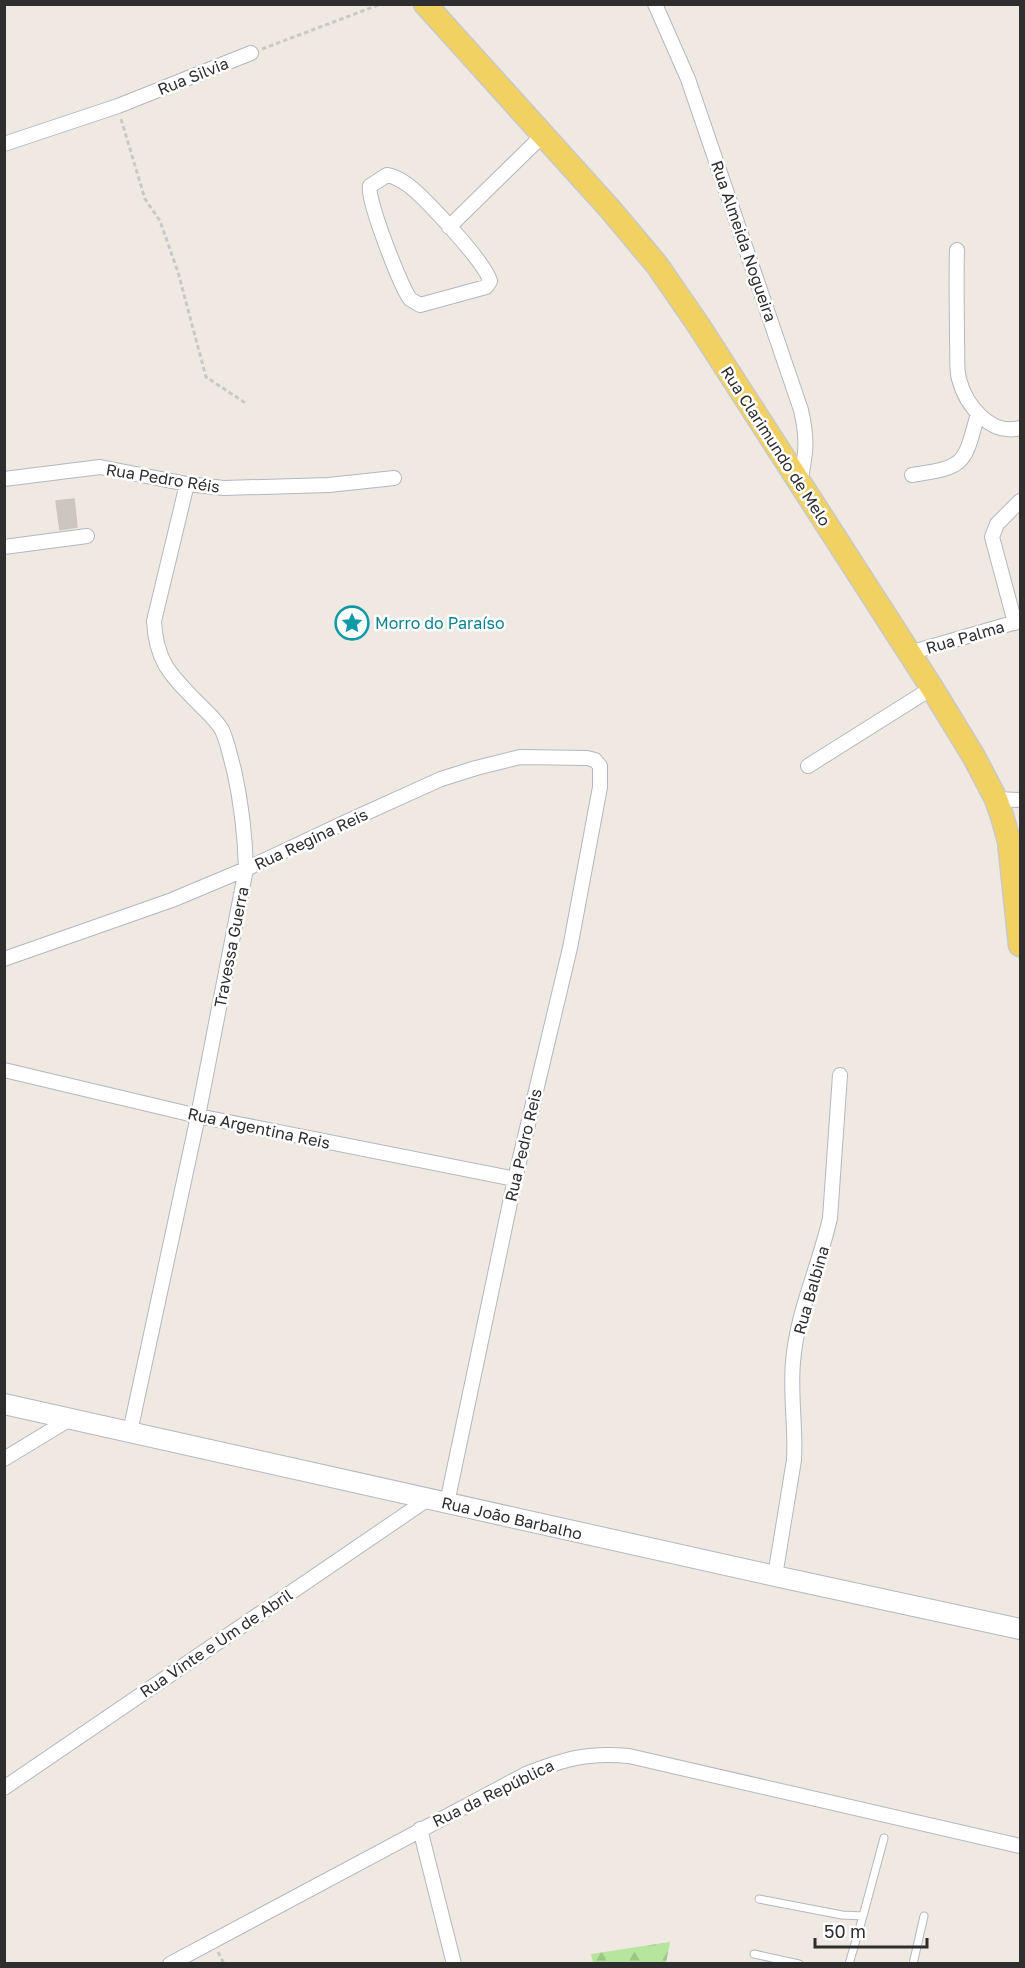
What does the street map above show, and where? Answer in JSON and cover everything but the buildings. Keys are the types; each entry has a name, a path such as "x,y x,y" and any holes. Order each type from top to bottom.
{"main road":[{"name":"Rua Clarimundo de Melo","path":"425,4 610,209 657,265 699,326 932,688 974,757 996,799 1009,842 1020,945"}],"street":[{"name":"Rua Almeida Nogueira","path":"655,4 688,79 801,410 806,430 807,450 800,483"},
{"name":"Rua Silvia","path":"4,144 118,106 251,53"},
{"path":"448,227 542,136"},
{"path":"387,176 400,180 411,188 448,227 485,271 488,284 479,291 416,305 406,295 374,214 368,189 380,178 387,176"},
{"path":"957,250 958,378 978,414 999,429 1020,428"},
{"path":"912,475 953,467 960,461 968,449 978,414"},
{"name":"Rua Pedro Réis","path":"4,479 100,467 224,488 329,485 394,478"},
{"name":"Travessa Guerra","path":"130,1432 198,1116 246,870 245,829 240,795 228,746 221,729 168,670 160,658 155,642 154,621 187,483"},
{"path":"1018,622 992,537 997,524 1020,501"},
{"path":"4,548 87,536"},
{"name":"Rua Palma","path":"909,653 1018,622"},
{"path":"808,766 932,688"},
{"name":"Rua Regina Reis","path":"4,959 172,900 246,870 441,779 497,762 520,758 578,756 596,760 600,766 600,787"},
{"name":"Rua Pedro Reis","path":"437,1501 570,948 600,787"},
{"path":"996,799 1020,800"},
{"name":"Rua Argentina Reis","path":"4,1070 198,1116 514,1179"},
{"name":"Rua Balbina","path":"775,1576 794,1460 793,1361 801,1316 830,1218 840,1075"},
{"name":"Rua João Barbalho","path":"4,1404 1020,1629"},
{"path":"4,1459 70,1419"},
{"name":"Rua Vinte e Um de Abril","path":"4,1788 437,1501"},
{"name":"Rua da República","path":"170,1964 526,1774 557,1761 604,1754 629,1756 1020,1846"},
{"path":"420,1829 454,1964"}],"lane":[{"path":"849,1964 884,1838"},
{"path":"759,1899 842,1915 863,1916"},
{"path":"913,1964 924,1916"},
{"path":"754,1954 799,1964"}],"path":[{"path":"251,53 381,4"},
{"path":"118,106 145,199 160,221 178,272 206,377 247,404"}],"green space":[{"path":"670,1942 666,1963 593,1963 591,1954"}],"place":[{"name":"Morro do Paraíso","path":"352,623"}]}
